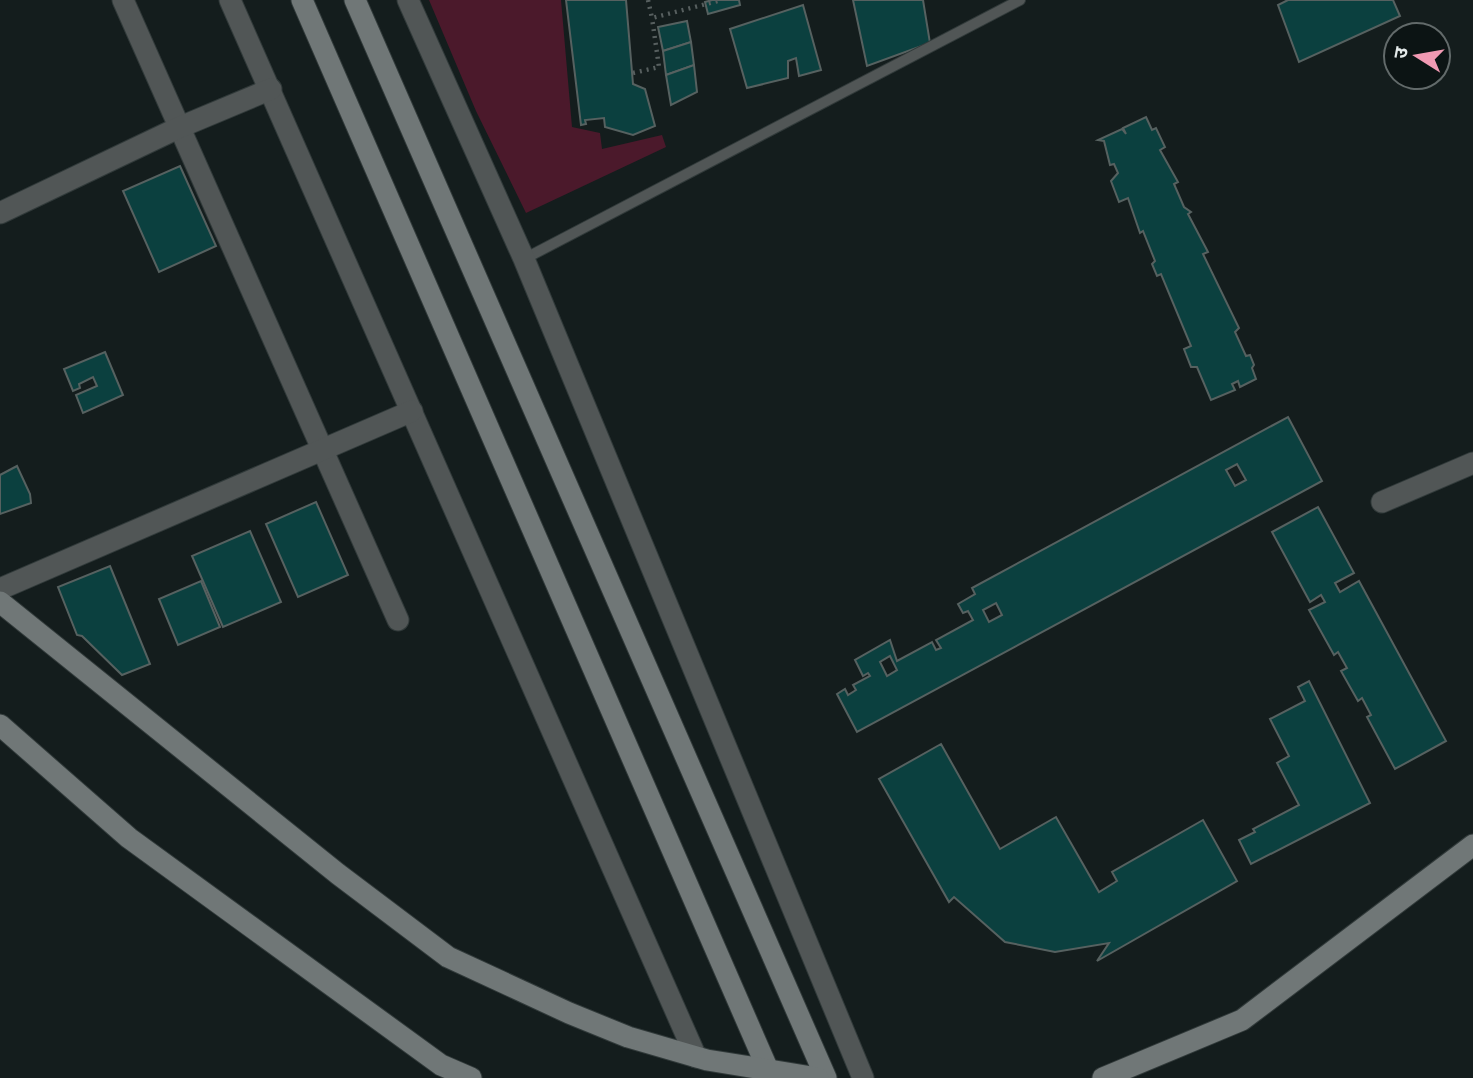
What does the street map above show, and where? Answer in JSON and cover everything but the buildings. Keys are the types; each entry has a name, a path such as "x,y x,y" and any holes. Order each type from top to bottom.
{"street":[{"path":"123,0 398,620"},
{"path":"230,0 696,1057"},
{"path":"302,0 769,1072"},
{"path":"355,0 826,1078"},
{"path":"408,0 524,259 863,1078"},
{"path":"0,213 178,128 271,89"},
{"path":"0,589 412,411"},
{"path":"1382,502 1473,464"},
{"path":"0,601 327,866 448,957 628,1037 696,1057 769,1072 818,1078"},
{"path":"0,725 129,838 438,1071 471,1078"},
{"path":"1104,1078 1242,1020 1473,845"}],"lane":[{"path":"524,259 1020,0"}],"path":[{"path":"632,73 659,67 648,0"},
{"path":"652,18 722,0"}],"shaded area":[{"path":"429,0 561,0 572,127 600,133 602,149 662,135 666,147 526,213 476,111"}]}
